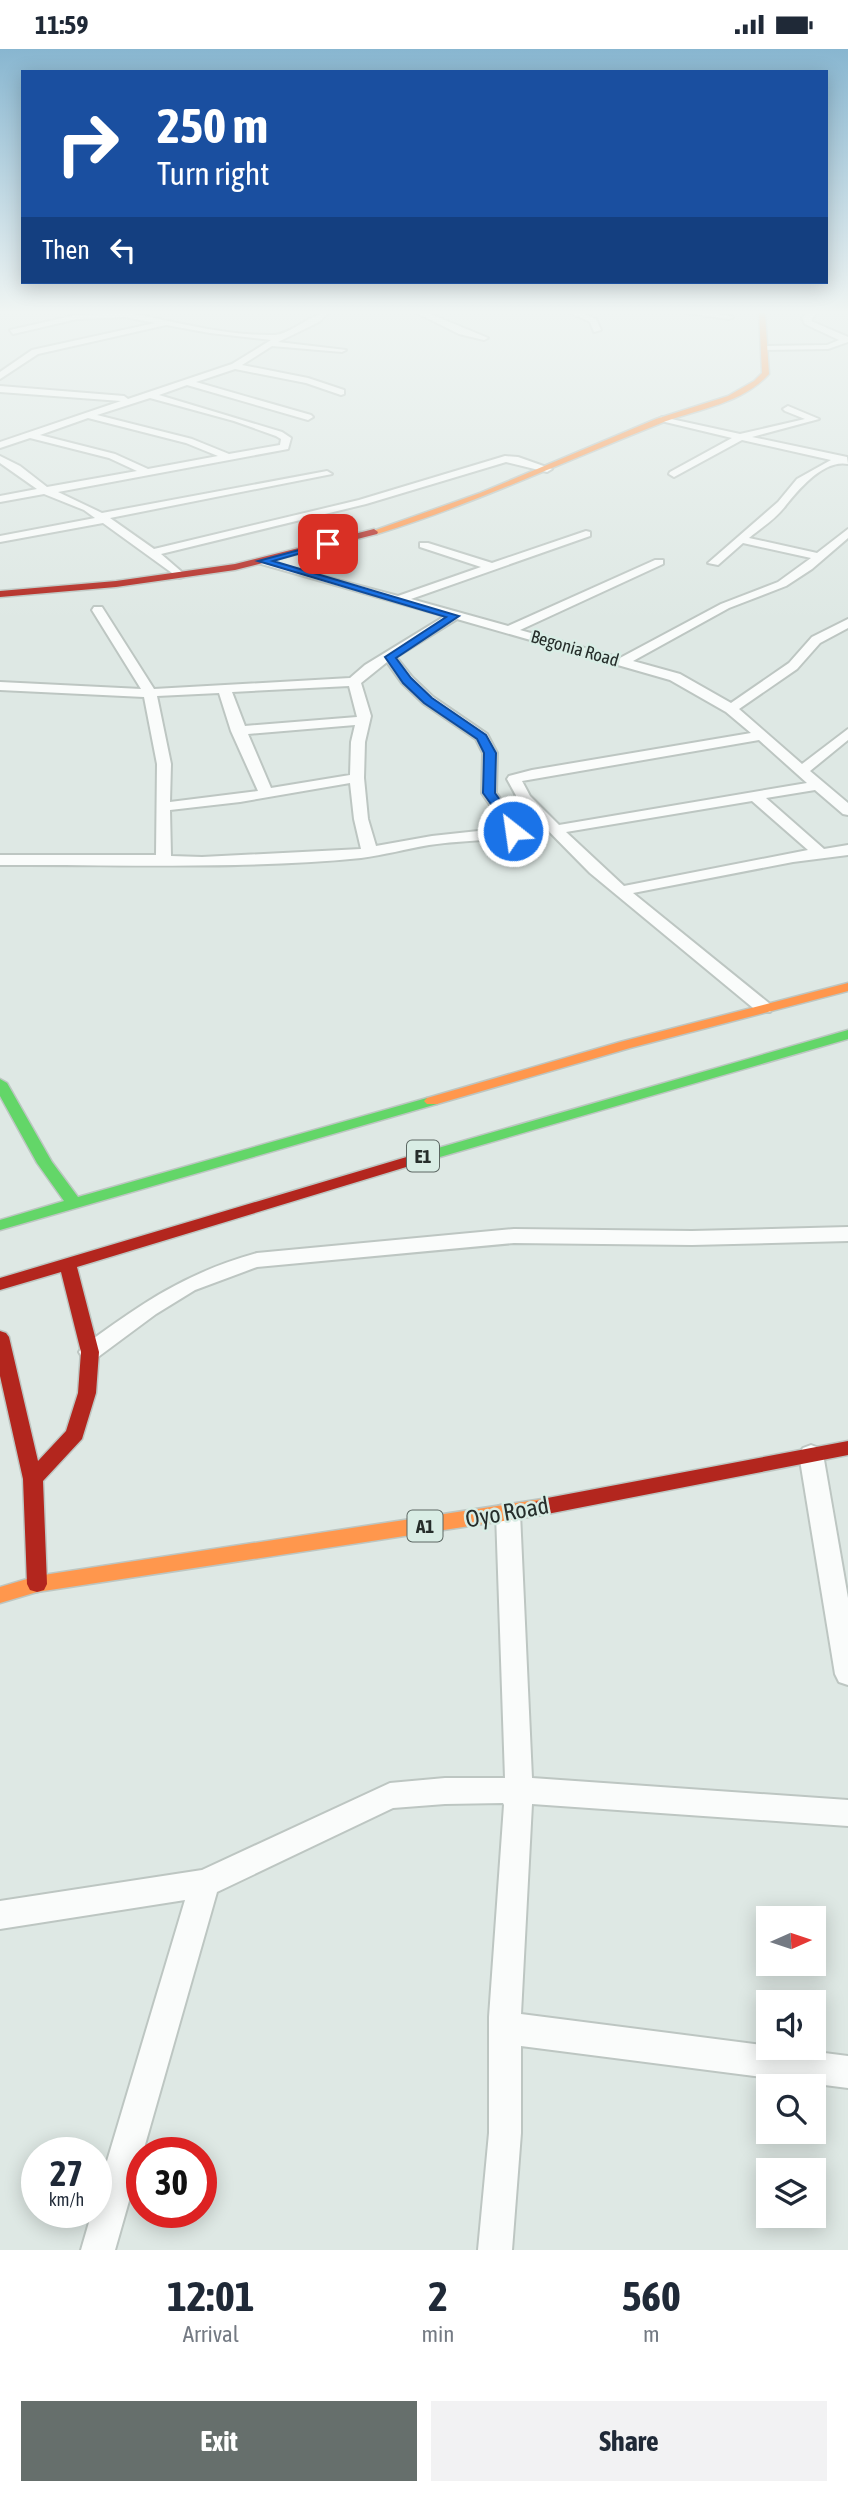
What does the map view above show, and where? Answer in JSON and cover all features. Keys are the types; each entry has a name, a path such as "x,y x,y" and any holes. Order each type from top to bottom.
{"main road":[{"path":"0,594 179,575 262,561 378,531 466,502 674,416"},
{"path":"0,1225 625,1045 848,987"},
{"name":"E1","path":"0,1284 669,1084 846,1036"},
{"path":"0,1083 45,1163 74,1203"},
{"path":"33,1479 75,1434 87,1393 90,1352 67,1263"},
{"path":"0,1337 33,1479 37,1584"},
{"name":"Oyo Road","path":"0,1595 37,1584 508,1513 848,1448"}],"street":[{"path":"0,445 83,416"},
{"path":"88,416 189,441 230,458"},
{"path":"0,499 285,447 286,438 225,416"},
{"path":"304,416 308,417"},
{"path":"674,474 741,437 814,419 805,416"},
{"path":"662,420 847,459"},
{"path":"27,435 112,456 149,473"},
{"path":"0,459 17,468 45,491 62,496 101,519 167,563 179,575"},
{"path":"150,553 362,502 505,459 547,469"},
{"path":"714,563 782,504 786,495 817,469 847,459"},
{"path":"0,539 327,474"},
{"path":"622,662 726,605 782,584 820,557 848,532"},
{"path":"397,600 586,534"},
{"path":"742,540 820,557"},
{"path":"424,545 492,567"},
{"name":"Begonia Road","path":"262,561 675,677 731,709 848,811"},
{"path":"509,629 589,596 659,562"},
{"path":"98,610 150,693 164,764 163,860"},
{"path":"0,686 150,693 354,682 369,668 454,616"},
{"path":"731,709 793,666 816,640 848,623"},
{"path":"0,860 202,862 362,853 432,840 497,835 513,831 514,828 489,793 490,753 482,737 428,700 407,680 390,657"},
{"path":"354,682 364,720 358,742 357,778 360,820 369,845 368,851"},
{"path":"224,689 238,731 255,762 266,794"},
{"path":"238,731 364,720"},
{"path":"803,770 848,733"},
{"path":"759,736 515,778 524,799 553,830 621,891 764,1008"},
{"path":"162,807 266,794 357,778"},
{"path":"553,830 819,785"},
{"path":"756,797 819,852"},
{"path":"621,891 819,852 848,850"},
{"path":"90,1352 161,1300 199,1278 222,1268 257,1260 514,1236 692,1238 848,1234"},
{"path":"811,1454 848,1674"},
{"path":"495,2250 505,2133 505,2028 500,1950 519,1790 508,1513"},
{"path":"0,1915 205,1883 390,1796 445,1791 519,1790 848,1813"},
{"path":"98,2250 205,1883"},
{"path":"505,2028 848,2072"}],"traffic: fast":[{"path":"420,1158 848,1034"},
{"path":"0,1083 45,1163 74,1203"},
{"path":"0,1225 432,1101"}],"traffic: slow":[{"path":"374,532 483,495 676,416"},
{"path":"432,1101 625,1045 848,987"},
{"path":"0,1595 37,1584 542,1507"}],"traffic: jam":[{"path":"0,594 116,584 235,567 374,532"},
{"path":"0,1284 420,1158"},
{"path":"33,1479 75,1434 87,1393 90,1352 67,1263"},
{"path":"0,1337 33,1479 37,1584"},
{"path":"542,1507 848,1448"}],"route":[{"path":"328,544 262,561 454,616 390,657 407,680 428,700 482,737 490,753 492,769 488,784 489,793 514,828 513,831"}]}
